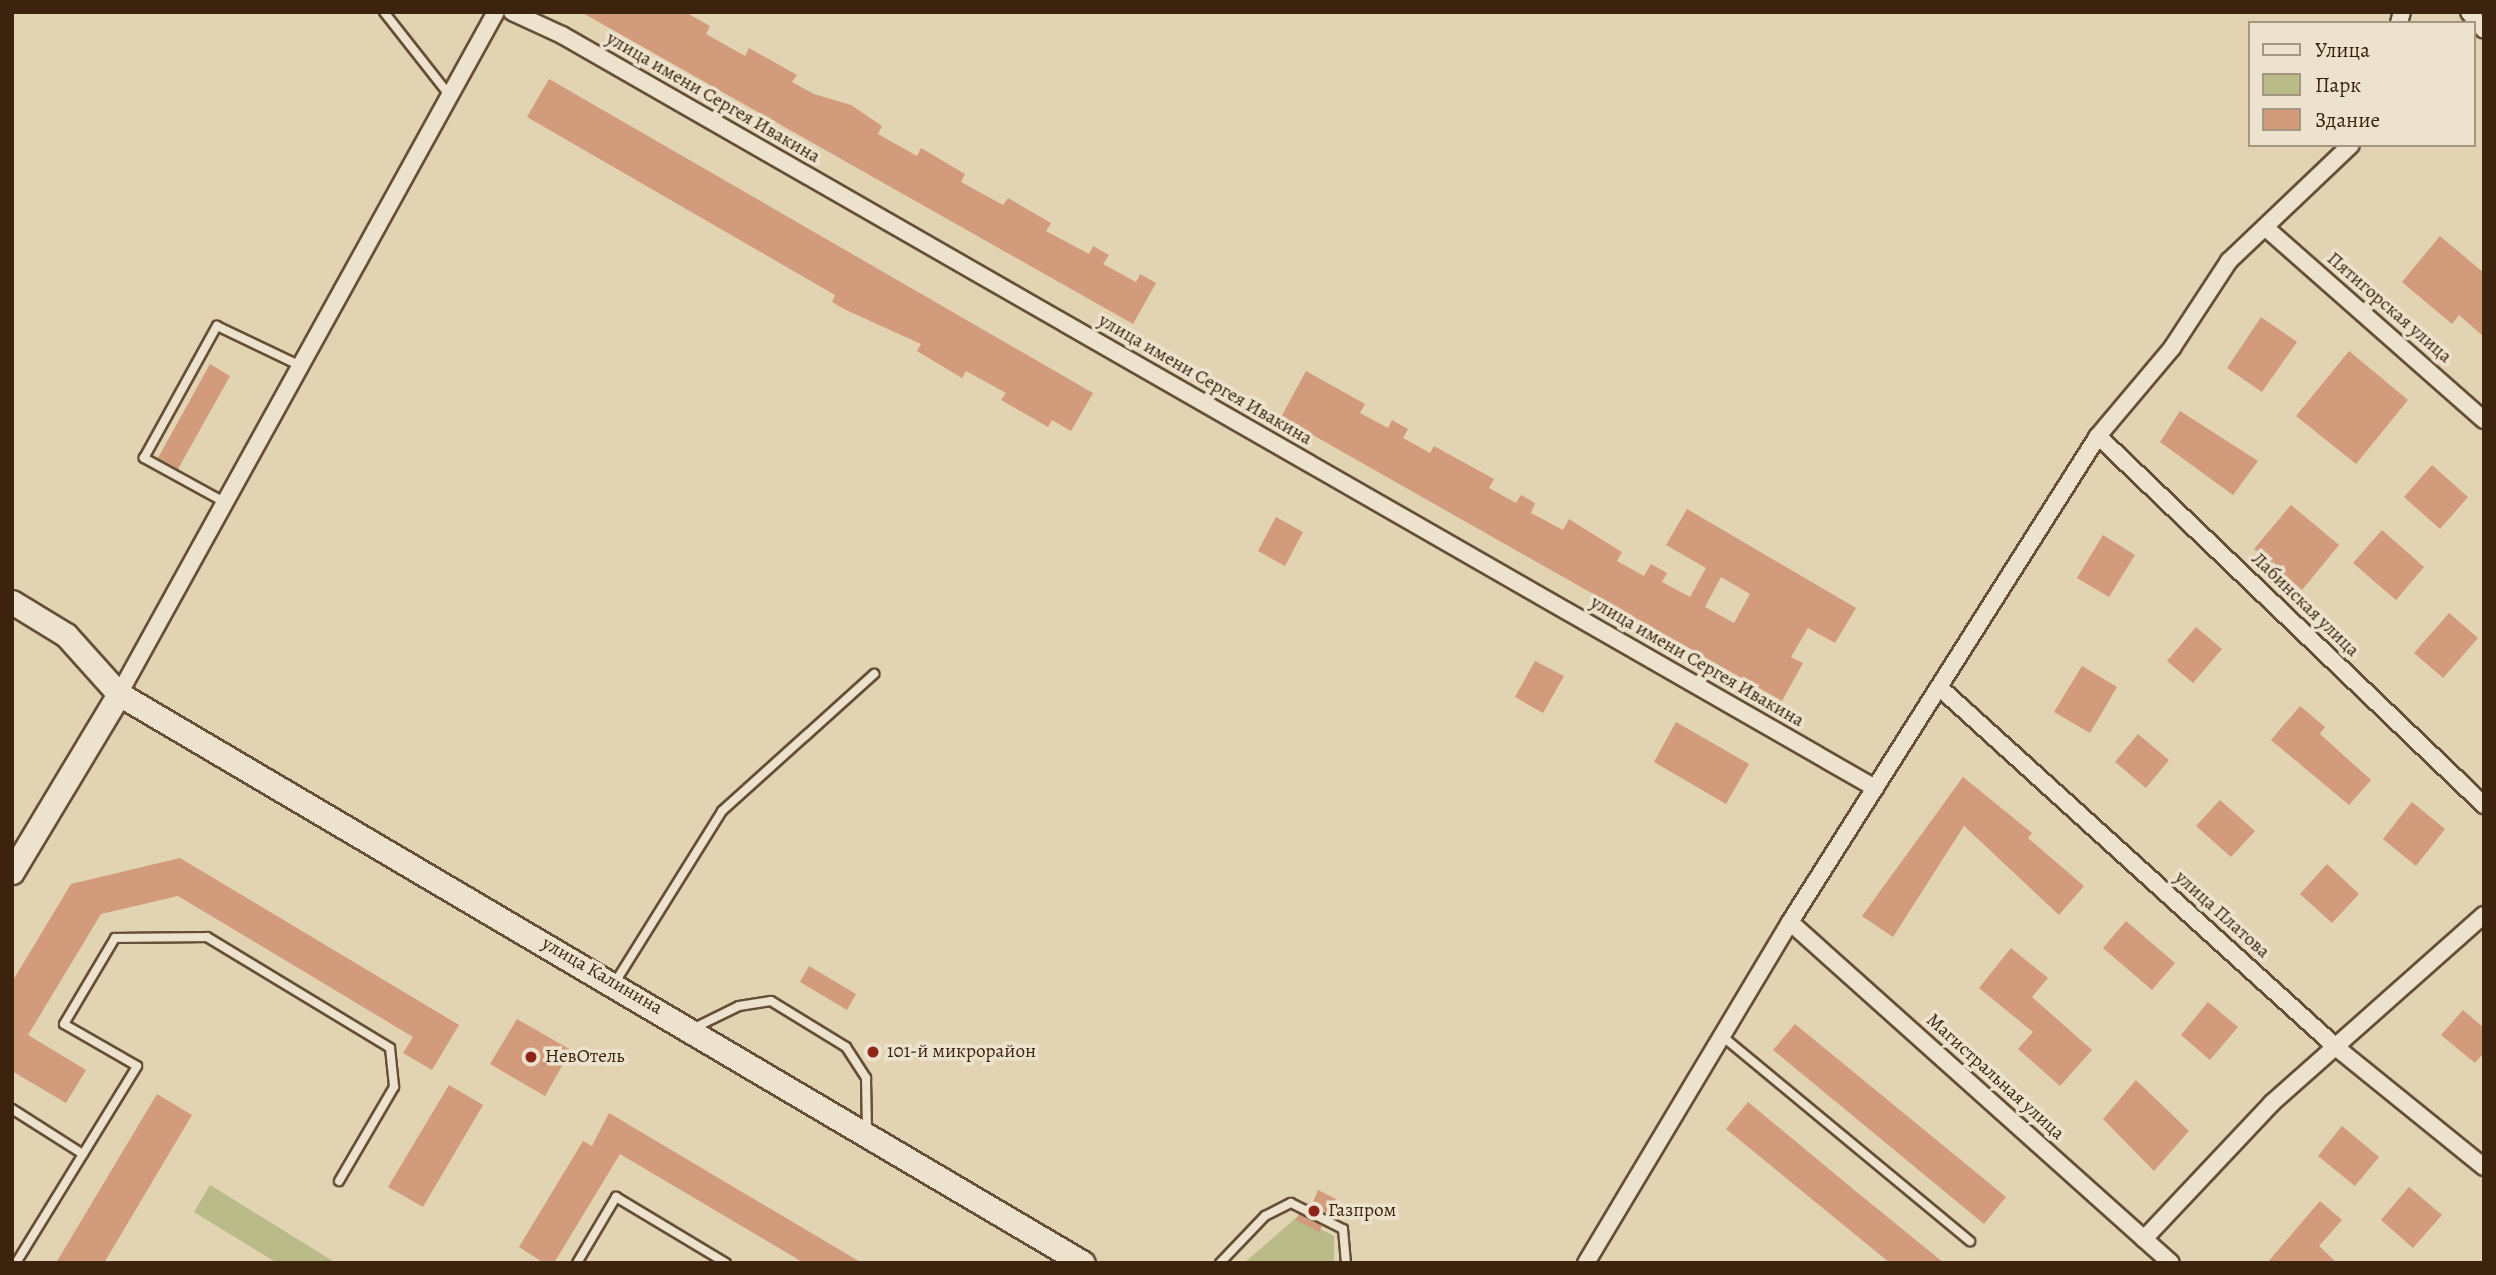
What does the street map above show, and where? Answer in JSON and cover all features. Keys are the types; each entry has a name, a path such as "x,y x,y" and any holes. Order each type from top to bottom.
{"main road":[{"name":"улица Калинина","path":"12,602 66,635 119,694 692,1029 867,1138 1083,1263"},
{"path":"12,872 119,694"}],"street":[{"path":"119,694 304,367 447,92 496,12"},
{"name":"улица имени Сергея Ивакина","path":"512,12 562,35 1875,788"},
{"path":"2469,12 2484,30"},
{"path":"1586,1263 1790,922 2098,436 2172,348 2229,261 2349,147"},
{"name":"Пятигорская улица","path":"2266,228 2484,420"},
{"name":"Лабинская улица","path":"2098,436 2484,805"},
{"name":"улица Платова","path":"1940,687 2337,1048 2484,1167"},
{"path":"2144,1239 2272,1103 2484,915"},
{"name":"Магистральная улица","path":"1790,922 2171,1263"}],"lane":[{"path":"384,12 447,92"},
{"path":"226,503 145,458 217,326 304,367"},
{"path":"614,984 722,811 874,674"},
{"path":"16,1263 137,1066 64,1024 115,938 207,937 390,1048 394,1087 339,1181"},
{"path":"692,1029 739,1006 771,1001 846,1047 866,1078 867,1138"},
{"path":"1722,1036 1970,1241"},
{"path":"12,1109 83,1154"},
{"path":"577,1263 616,1196 726,1263"},
{"path":"1220,1263 1265,1216 1291,1203 1343,1229 1346,1263"}],"green space":[{"path":"210,1185 336,1263 277,1263 194,1212"},
{"path":"1297,1217 1334,1236 1334,1263 1244,1263"}],"building":[{"path":"581,12 685,12 710,26 706,34 745,56 749,48 797,75 792,82 814,94 851,105 882,126 878,134 917,156 921,148 965,174 961,182 1003,205 1008,198 1051,223 1046,231 1089,254 1093,246 1109,255 1103,264 1136,282 1140,274 1156,283 1133,324"},
{"path":"549,79 1093,393 1071,431 1052,420 1048,427 1001,400 1006,393 966,371 962,378 917,351 921,344 832,302 835,295 527,117"},
{"path":"2440,236 2484,273 2484,337 2459,315 2452,324 2402,282"},
{"path":"2261,317 2297,342 2262,392 2227,368"},
{"path":"2349,351 2408,400 2356,464 2296,416"},
{"path":"210,364 230,376 178,469 158,458"},
{"path":"1306,371 1365,404 1360,413 1388,428 1392,420 1408,429 1403,438 1430,453 1434,446 1494,479 1489,488 1516,503 1521,495 1535,503 1531,513 1563,530 1569,519 1622,552 1617,561 1644,576 1651,564 1667,573 1662,582 1690,597 1706,568 1666,545 1687,509 1856,608 1835,643 1808,628 1791,657 1803,663 1782,701 1281,417","holes":["1721,577 1750,594 1734,623 1705,607"]},
{"path":"2180,411 2258,461 2233,495 2160,442"},
{"path":"2432,465 2468,497 2440,529 2404,497"},
{"path":"2291,505 2339,545 2302,590 2254,549"},
{"path":"1276,517 1303,532 1285,566 1258,551"},
{"path":"2382,530 2424,567 2396,600 2353,563"},
{"path":"2103,535 2135,555 2109,597 2077,578"},
{"path":"2449,613 2478,638 2443,678 2414,653"},
{"path":"2196,627 2222,649 2193,683 2167,661"},
{"path":"1535,661 1564,676 1543,713 1515,697"},
{"path":"2082,666 2117,687 2090,733 2054,712"},
{"path":"2300,706 2325,727 2320,734 2371,780 2349,805 2271,740"},
{"path":"1676,722 1749,764 1726,804 1654,762"},
{"path":"2138,734 2169,760 2146,788 2115,762"},
{"path":"1963,777 2032,833 2028,838 2084,886 2059,915 1964,826 1893,937 1862,916"},
{"path":"2220,800 2255,831 2231,857 2196,826"},
{"path":"2412,802 2445,829 2416,866 2383,839"},
{"path":"180,858 459,1025 432,1070 403,1053 413,1037 178,896 101,914 28,1035 86,1070 66,1103 12,1071 12,982 71,884"},
{"path":"2327,864 2359,894 2332,923 2300,894"},
{"path":"2126,921 2175,963 2152,990 2103,948"},
{"path":"2011,948 2048,978 2032,997 2092,1050 2060,1086 2018,1049 2033,1032 1979,988"},
{"path":"809,966 856,994 847,1010 800,982"},
{"path":"2208,1002 2238,1027 2210,1060 2181,1035"},
{"path":"2463,1010 2484,1028 2484,1053 2475,1063 2441,1035"},
{"name":"НевОтель","path":"517,1019 571,1050 545,1096 490,1064"},
{"path":"1795,1024 2006,1197 1984,1224 1773,1050"},
{"path":"2136,1080 2189,1131 2154,1171 2103,1119"},
{"path":"449,1085 483,1105 423,1207 388,1187"},
{"path":"157,1094 192,1115 104,1263 56,1263"},
{"path":"1748,1102 1944,1263 1890,1263 1726,1129"},
{"path":"609,1113 862,1263 804,1263 620,1154 554,1263 544,1263 519,1247 583,1141 592,1146"},
{"path":"2342,1126 2379,1157 2355,1186 2318,1156"},
{"path":"2409,1187 2442,1215 2413,1248 2381,1220"},
{"path":"1318,1190 1336,1199 1328,1214 1305,1203 1313,1202"},
{"path":"2320,1201 2342,1220 2319,1246 2337,1263 2267,1263"},
{"path":"1299,1214 1322,1226 1319,1232 1296,1220"}],"place":[{"name":"101-й микрорайон","path":"873,1052"},
{"name":"НевОтель","path":"531,1057"},
{"name":"Газпром","path":"1314,1211"}]}
